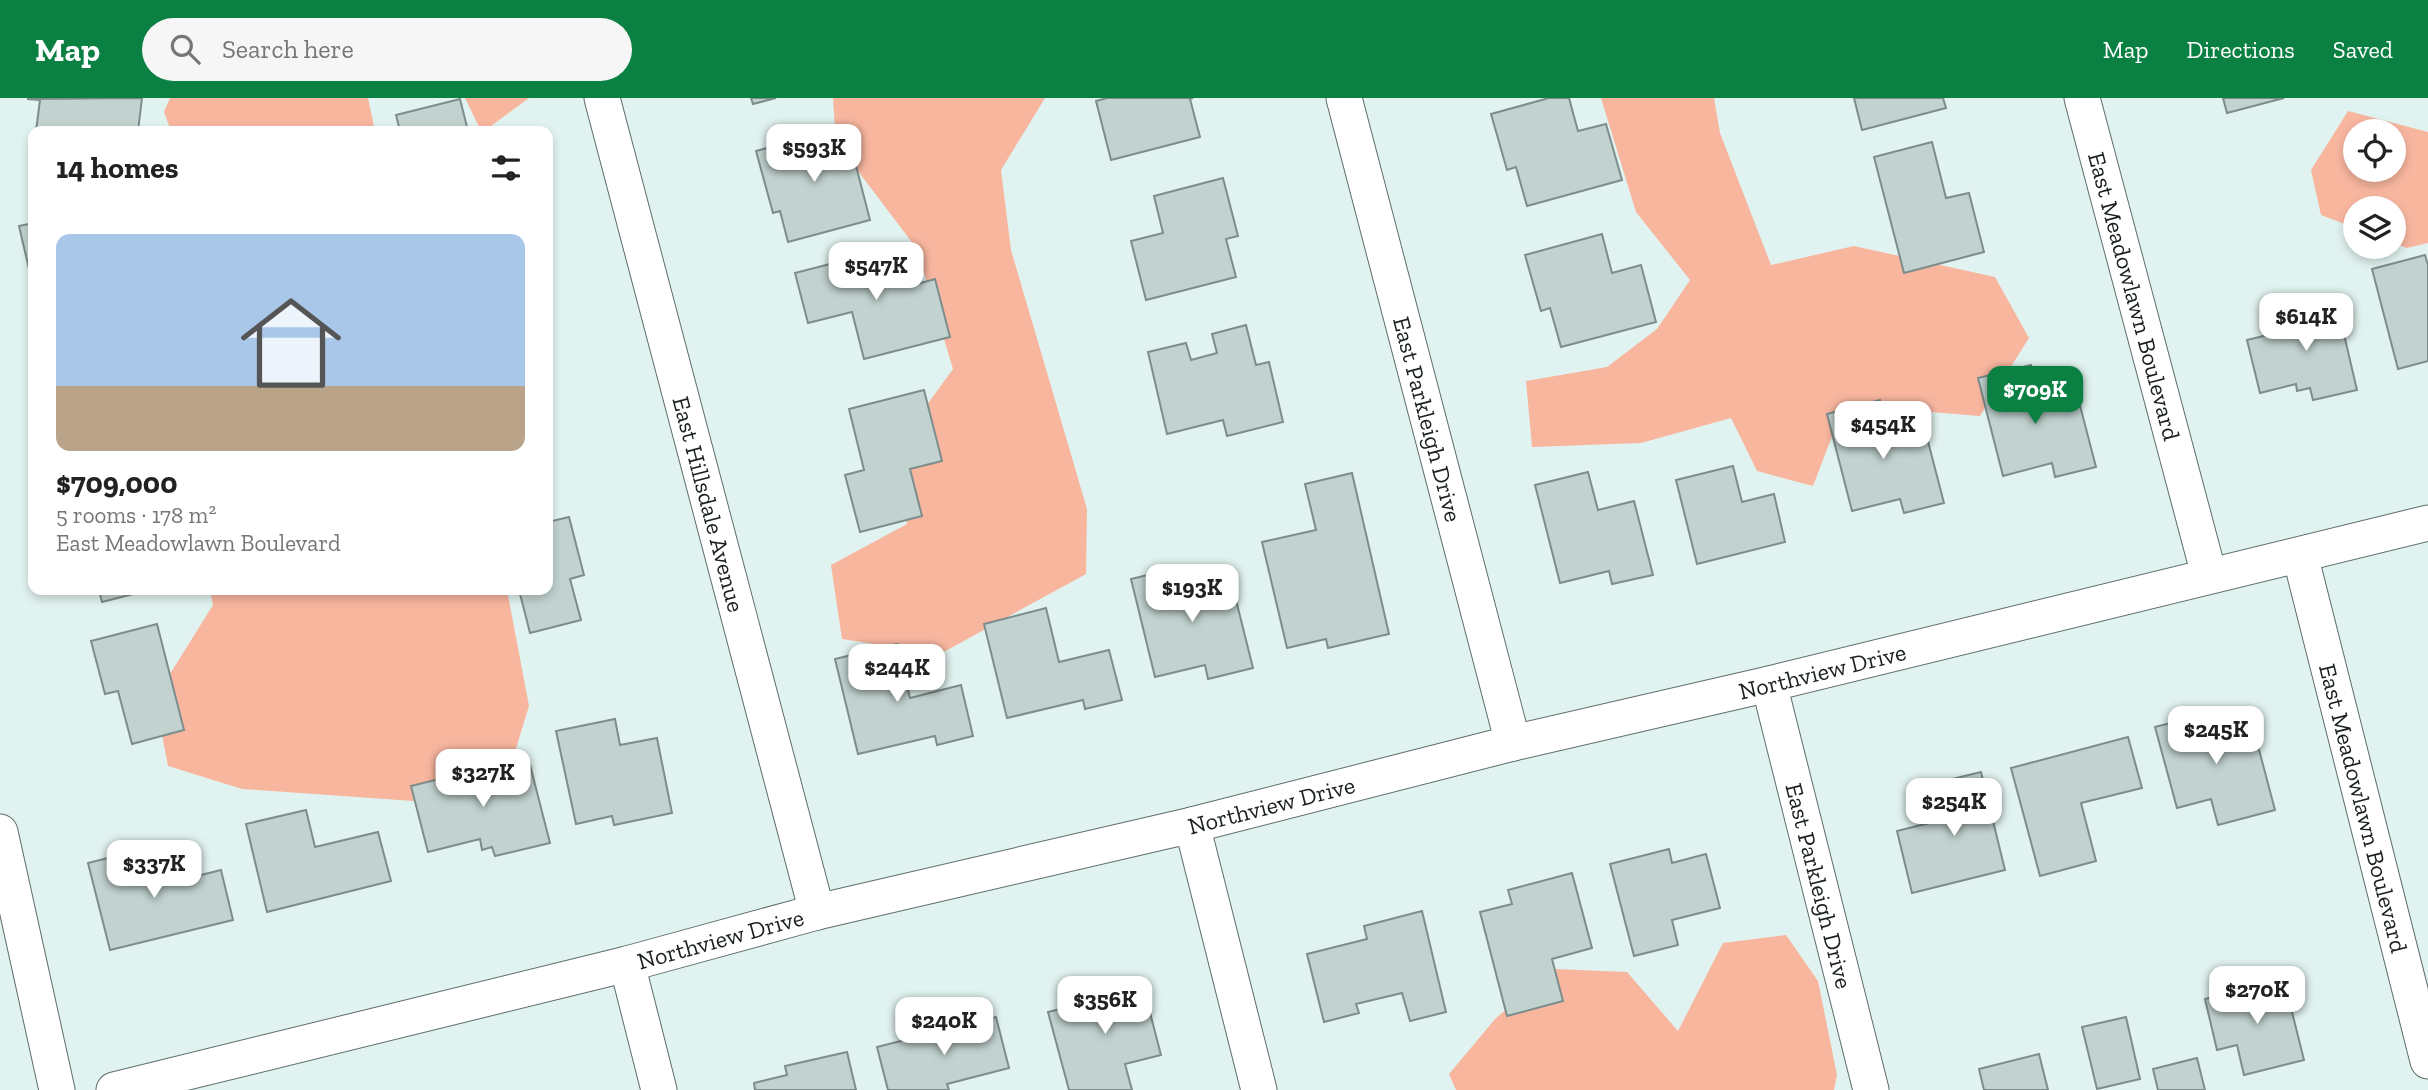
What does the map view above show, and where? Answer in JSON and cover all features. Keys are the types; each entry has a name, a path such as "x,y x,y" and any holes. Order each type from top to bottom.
{"street":[{"name":"East Hillsdale Avenue","path":"602,98 817,912"},
{"name":"East Parkleigh Drive","path":"1344,98 1513,743"},
{"name":"East Meadowlawn Boulevard","path":"2082,98 2209,575"},
{"name":"Northview Drive","path":"114,1090 627,964 817,912 1192,825 1513,743 1769,684 2428,523"},
{"name":"East Meadowlawn Boulevard","path":"2300,555 2428,1061"},
{"name":"East Parkleigh Drive","path":"1769,684 1871,1090"},
{"path":"1192,825 1259,1090"},
{"path":"0,832 57,1090"},
{"path":"627,964 659,1090"}],"shaded area":[{"path":"170,98 368,98 374,126 169,126 164,112"},
{"path":"465,98 529,98 491,126 479,126"},
{"path":"833,98 1045,98 1001,170 1011,250 1087,509 1086,574 940,654 842,639 831,565 907,524 889,457 953,369 917,249 836,142"},
{"path":"1601,98 1714,98 1720,133 1771,265 1854,246 1995,277 2029,338 1980,416 1844,405 1813,486 1757,471 1731,418 1641,443 1532,447 1526,381 1607,367 1657,329 1690,280 1636,212"},
{"path":"2348,111 2378,119 2343,119 2343,182 2406,182 2406,126 2428,132 2428,243 2406,248 2406,196 2343,196 2343,223 2321,215 2311,170"},
{"path":"211,595 508,595 529,706 498,807 242,789 168,766 155,698 213,605"},
{"path":"1786,935 1818,981 1837,1075 1834,1090 1456,1090 1449,1074 1496,1018 1555,969 1627,972 1678,1031 1723,943"}],"building":[{"path":"142,98 139,126 37,126 40,100 27,99"},
{"path":"751,98 776,98 753,104"},
{"path":"1107,98 1193,98 1190,99 1200,137 1111,160 1096,101"},
{"path":"1549,98 1569,98 1578,131 1606,124 1622,180 1527,206 1516,167 1507,170 1491,114"},
{"path":"1854,98 1943,98 1946,108 1862,130"},
{"path":"2223,98 2284,98 2227,113"},
{"path":"460,99 467,126 399,126 396,115"},
{"path":"846,127 870,220 788,242 780,211 773,213 756,151"},
{"path":"1932,142 1946,198 1969,193 1984,252 1904,273 1874,157"},
{"path":"1223,178 1238,236 1226,239 1236,277 1146,300 1131,241 1163,233 1154,196"},
{"path":"28,224 28,265 19,226"},
{"path":"1602,234 1612,273 1641,265 1656,322 1561,347 1550,308 1541,311 1525,255"},
{"path":"900,246 910,286 935,279 950,337 864,359 852,312 808,323 795,273"},
{"path":"2425,255 2428,265 2428,361 2398,369 2372,269"},
{"path":"2335,296 2357,390 2313,400 2310,388 2297,391 2296,384 2260,393 2247,340 2292,329 2287,307"},
{"path":"1246,325 1256,365 1269,362 1283,422 1227,436 1223,420 1167,434 1148,352 1186,343 1191,360 1217,353 1212,334"},
{"path":"2031,365 2041,403 2077,394 2096,467 2055,477 2052,463 2003,476 1978,378"},
{"path":"924,390 942,461 910,469 922,516 860,532 845,475 864,470 849,409"},
{"path":"1880,400 1889,439 1925,430 1944,503 1904,513 1900,499 1852,511 1827,414"},
{"path":"1733,466 1742,502 1774,494 1785,542 1697,564 1676,480"},
{"path":"1588,472 1598,510 1634,501 1653,575 1612,584 1609,571 1560,583 1535,485"},
{"path":"1352,473 1389,634 1328,648 1326,639 1287,648 1262,542 1316,530 1305,484"},
{"path":"569,517 584,575 570,579 581,620 530,633 520,595 553,595 553,521"},
{"path":"1181,567 1184,583 1229,572 1253,668 1208,679 1205,665 1155,677 1131,579"},
{"path":"100,595 129,595 102,602"},
{"path":"1046,608 1059,662 1109,650 1122,700 1085,709 1083,700 1007,718 984,624"},
{"path":"157,624 184,730 132,744 118,691 105,694 91,641"},
{"path":"897,644 910,698 961,685 973,736 937,745 935,736 858,754 835,659"},
{"path":"2249,712 2275,810 2218,825 2211,799 2177,808 2155,727 2209,713 2211,722"},
{"path":"615,719 620,745 657,738 672,813 614,825 612,816 576,824 556,731"},
{"path":"2128,737 2142,788 2081,803 2096,861 2040,876 2011,768"},
{"path":"528,757 550,843 495,856 492,847 482,850 480,839 428,852 411,786"},
{"path":"1981,772 2005,870 1912,893 1897,831 1945,819 1936,783"},
{"path":"306,810 315,847 378,832 391,881 267,912 246,824"},
{"path":"148,848 157,886 221,870 233,920 110,950 88,863"},
{"path":"1669,849 1672,863 1706,854 1720,908 1672,920 1678,945 1634,956 1610,864"},
{"path":"1572,873 1592,948 1552,959 1563,1001 1507,1016 1480,912 1512,904 1508,890"},
{"path":"1422,911 1446,1012 1410,1021 1402,993 1356,1004 1359,1013 1324,1022 1307,954 1367,939 1364,926"},
{"path":"1141,978 1161,1055 1125,1064 1132,1090 1069,1090 1048,1012 1072,1006 1070,997"},
{"path":"2284,980 2304,1060 2244,1075 2237,1045 2217,1050 2205,999"},
{"path":"996,1017 1009,1068 947,1084 949,1090 888,1090 877,1047"},
{"path":"2126,1017 2140,1079 2097,1089 2082,1027"},
{"path":"847,1052 856,1090 755,1090 754,1083 787,1075 785,1066"},
{"path":"2039,1054 2048,1090 1984,1090 1979,1069"},
{"path":"2197,1058 2205,1090 2158,1090 2153,1069"}]}
